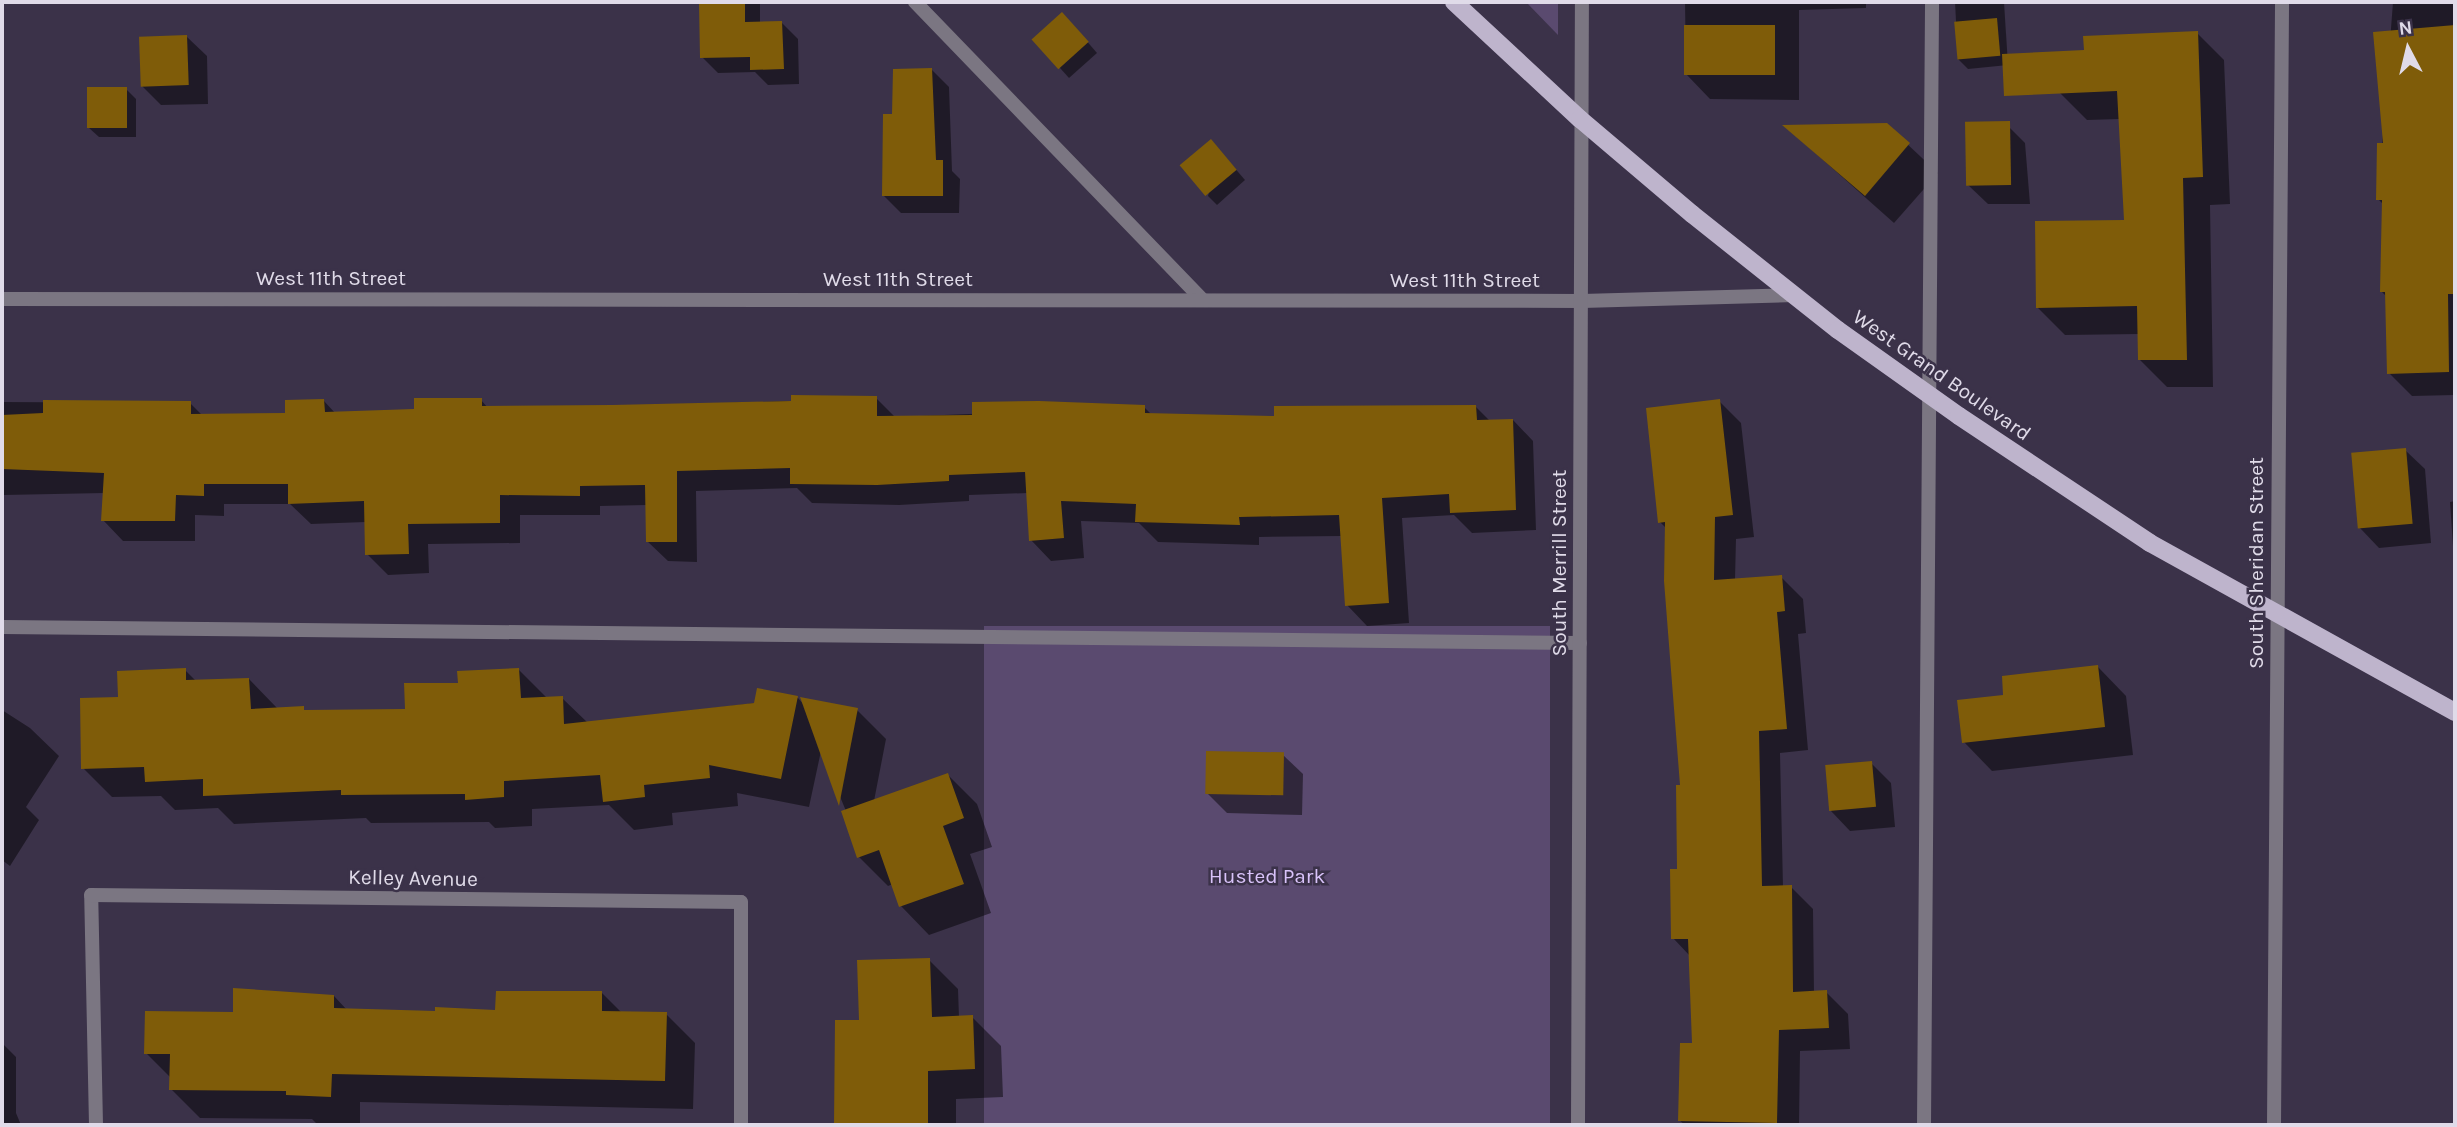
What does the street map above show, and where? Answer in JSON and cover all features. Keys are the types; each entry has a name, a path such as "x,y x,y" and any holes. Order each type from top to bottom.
{"main road":[{"name":"West Grand Boulevard","path":"1454,2 1580,119 1794,295 1930,396 2150,543 2455,712"}],"street":[{"path":"915,2 1203,300"},
{"name":"South Merrill Street","path":"1578,1125 1582,2"},
{"path":"1924,1125 1932,2"},
{"name":"South Sheridan Street","path":"2274,1125 2282,2"},
{"name":"West 11th Street","path":"2,299 1582,301 1794,295"},
{"path":"2,627 1580,643"},
{"name":"Kelley Avenue","path":"96,1125 91,895 741,902 741,1125"}],"green space":[{"path":"1526,2 1558,2 1558,35"},
{"name":"Husted Park","path":"984,626 1550,626 1550,1125 984,1125"}],"building":[{"path":"699,2 745,2 745,22 782,21 784,69 750,70 750,57 700,58"},
{"path":"1062,12 1089,42 1058,69 1032,39"},
{"path":"1997,18 2000,56 1957,60 1954,22"},
{"path":"1684,25 1775,25 1775,75 1684,75"},
{"path":"2455,25 2455,294 2448,294 2449,372 2387,374 2385,292 2380,292 2382,200 2376,200 2377,143 2383,143 2373,32"},
{"path":"2198,31 2203,177 2183,178 2187,360 2138,360 2137,306 2036,308 2035,221 2124,220 2117,91 2004,96 2002,54 2084,50 2083,36"},
{"path":"187,35 189,85 141,87 139,37"},
{"path":"932,68 936,160 943,160 943,196 882,196 883,114 892,114 893,69"},
{"path":"87,87 127,87 127,128 87,128"},
{"path":"2010,121 2011,185 1966,186 1965,122"},
{"path":"1887,123 1910,143 1865,196 1782,125"},
{"path":"1211,139 1237,170 1205,196 1180,165"},
{"path":"791,395 877,396 877,416 972,415 972,402 1039,401 1145,405 1145,413 1274,416 1274,406 1476,405 1477,420 1513,419 1516,510 1450,513 1449,494 1382,498 1389,603 1345,606 1339,515 1239,517 1240,525 1135,522 1136,504 1061,501 1064,538 1029,541 1025,472 949,475 949,481 877,485 790,484 790,468 677,471 677,542 646,542 645,485 580,486 580,496 500,495 500,523 408,524 409,554 365,555 364,501 288,504 288,484 204,484 204,496 176,495 175,521 101,521 104,473 2,469 2,415 43,413 43,400 191,401 191,414 285,413 285,400 324,399 325,412 414,409 414,398 482,398 482,406 612,405 791,401"},
{"path":"1720,399 1733,515 1715,517 1714,580 1782,575 1785,611 1777,612 1787,729 1759,731 1762,886 1792,885 1793,992 1827,990 1829,1028 1779,1030 1777,1123 1678,1121 1680,1043 1692,1043 1688,939 1671,939 1670,869 1677,869 1676,785 1680,785 1664,581 1665,522 1658,523 1646,408"},
{"path":"2406,448 2413,524 2358,529 2351,453"},
{"path":"2098,665 2105,727 1962,743 1957,700 2003,695 2002,676"},
{"path":"186,668 186,680 249,678 251,709 304,706 304,710 405,709 404,683 458,683 457,671 519,668 521,698 563,696 564,724 754,703 757,688 798,696 781,779 709,765 710,778 644,785 645,797 603,802 600,775 504,781 504,797 465,800 465,794 341,795 341,790 203,796 203,779 145,782 144,767 81,769 80,698 118,697 117,671"},
{"path":"800,697 858,708 839,806"},
{"path":"1206,751 1284,752 1283,795 1205,794"},
{"path":"1872,761 1876,807 1829,811 1825,765"},
{"path":"948,773 964,818 943,826 964,884 899,907 879,850 857,858 841,811"},
{"path":"930,958 932,1017 973,1015 975,1069 928,1071 928,1125 834,1125 835,1020 859,1020 857,960"},
{"path":"233,988 334,995 334,1008 435,1011 435,1007 495,1010 496,991 602,991 602,1011 667,1012 665,1081 332,1074 331,1097 286,1095 286,1091 169,1090 170,1054 144,1054 145,1011 233,1012"}]}
